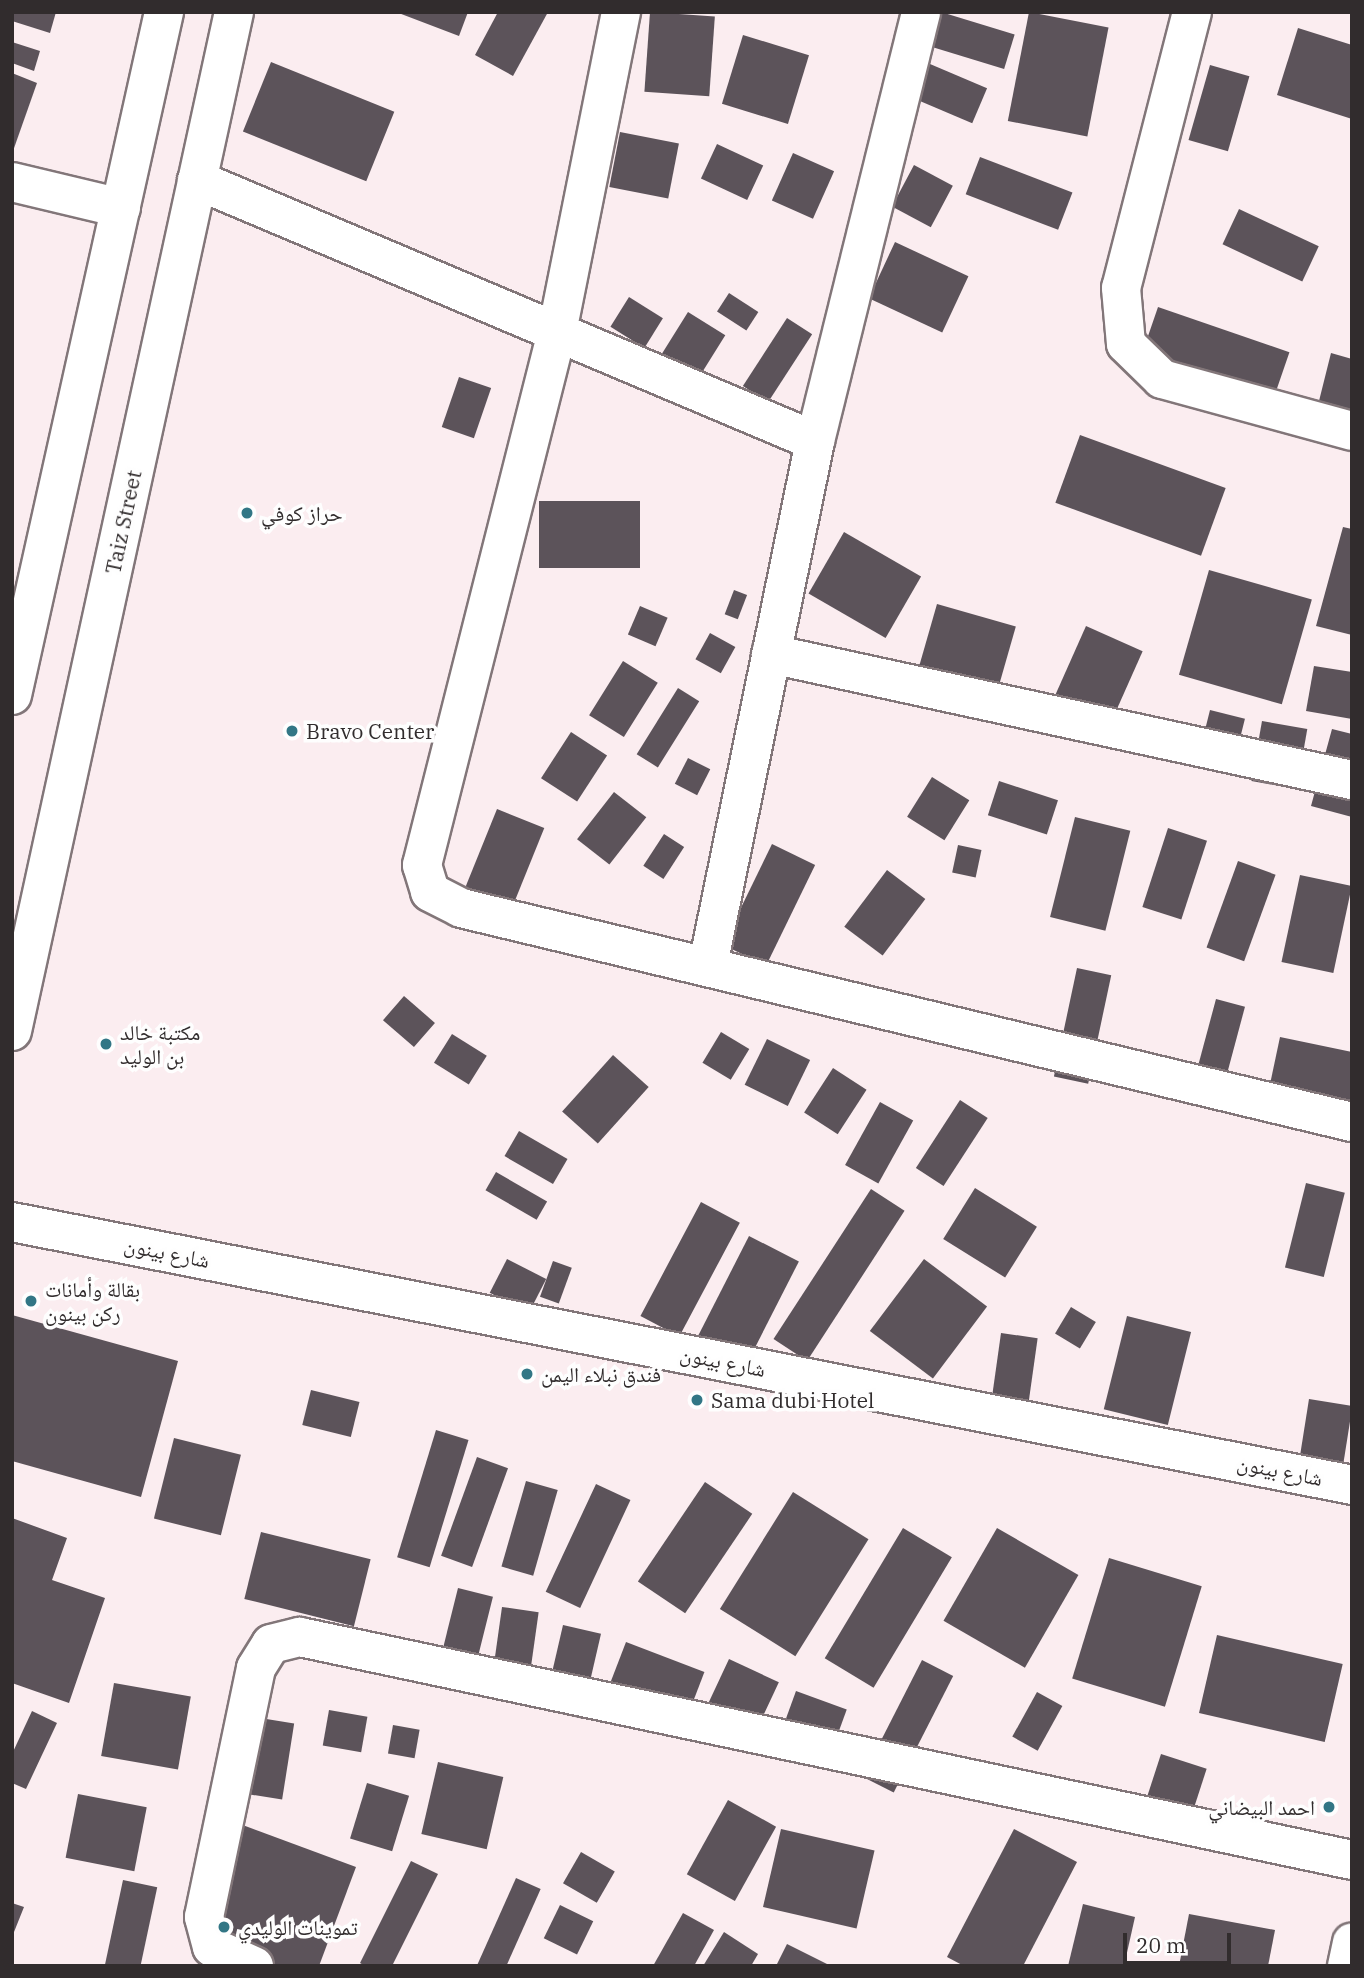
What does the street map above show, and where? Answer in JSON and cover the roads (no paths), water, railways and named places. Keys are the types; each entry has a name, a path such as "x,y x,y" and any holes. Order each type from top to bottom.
{"main road":[{"path":"12,695 164,12"},
{"name":"Taiz Street","path":"12,1031 234,12"},
{"path":"621,12 557,332 422,865 430,892 461,908 708,965 1352,1122"},
{"path":"708,965 815,441 921,12"},
{"path":"1192,12 1121,288 1126,344 1162,379 1352,431"},
{"path":"197,180 815,441"},
{"path":"12,182 121,208"},
{"path":"771,654 1352,780"},
{"name":"شارع بينون","path":"12,1222 1352,1485"},
{"path":"254,1966 212,1947 204,1917 256,1668 271,1644 300,1637 1352,1860"},
{"path":"1347,1966 1352,1943"}],"place":[{"name":"حراز كوفي","path":"247,513"},
{"name":"Bravo Center","path":"292,731"},
{"name":"مكتبة خالد بن الوليد","path":"106,1044"},
{"name":"بقالة وأمانات ركن بينون","path":"31,1301"},
{"name":"فندق نبلاء اليمن","path":"527,1374"},
{"name":"Sama dubi Hotel","path":"697,1400"},
{"name":"احمد البيضاني","path":"1329,1807"},
{"name":"تموينات الوليدي","path":"224,1927"}]}
